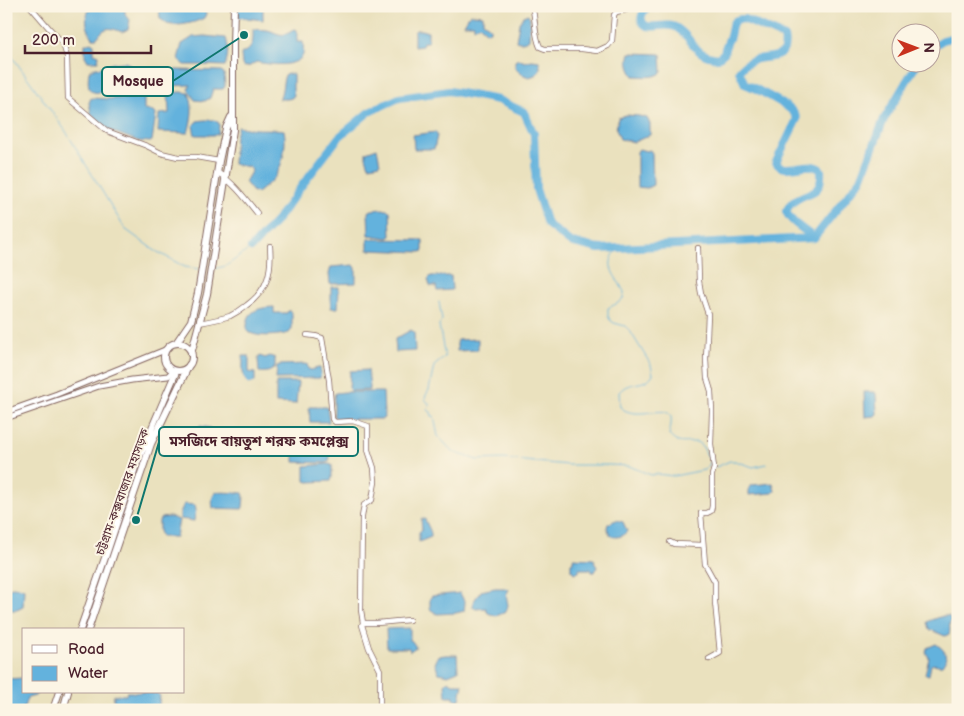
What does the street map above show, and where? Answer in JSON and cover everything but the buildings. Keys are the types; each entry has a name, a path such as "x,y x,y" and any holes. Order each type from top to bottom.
{"highway":[{"path":"191,354 184,344 171,344 165,350 165,363 167,367 175,371 183,370 189,366 207,294 233,130 234,6"},
{"path":"176,343 191,321 198,293 219,161 226,128 232,113"},
{"name":"চট্টগ্রাম-কক্সবাজার মহাসড়ক","path":"89,628 151,444 189,366"},
{"name":"চট্টগ্রাম-কক্সবাজার মহাসড়ক","path":"81,628 136,465 175,371"},
{"path":"53,710 57,694"},
{"path":"63,710 67,694"}],"main road":[{"path":"6,412 57,394 165,350"},
{"path":"6,418 99,386 132,380 159,378 168,376 175,371"}],"street":[{"path":"30,6 64,47 67,57 68,98 107,131 162,153 178,157 196,157 219,161"},
{"path":"532,6 536,38 540,47 545,49 597,51 608,46 612,41 614,15 616,12 626,10"},
{"path":"218,172 237,188 257,213"},
{"path":"199,323 232,315 253,301 261,293 268,279 271,266 270,246"},
{"path":"698,248 699,281 708,314 706,360 707,378 711,391 711,444 714,468 711,511 701,513 705,564 715,582 720,653 709,659"},
{"path":"307,335 322,338 329,380 332,419 335,422 353,421 368,426 368,450 374,468 375,482 372,500 364,505 362,517 361,610 362,625 368,648 380,670 380,710"},
{"path":"670,542 674,544 703,546"},
{"path":"362,624 409,620"}],"water":[{"path":"100,6 125,6 125,14 130,20 128,29 122,32 108,29 102,31 97,38 93,38 86,21 89,10"},
{"path":"159,6 204,6 206,14 204,18 196,21 181,25 171,25 160,19"},
{"path":"238,6 263,6 263,20 238,17"},
{"path":"470,14 483,15 483,22 490,27 490,31 487,32 479,25 474,28 474,24 464,24"},
{"path":"528,14 530,18 529,39 522,42 516,41 519,23 523,16"},
{"path":"253,29 267,30 278,34 297,30 297,42 303,42 301,58 291,63 279,65 256,62 244,67 241,54 251,46"},
{"path":"416,30 428,32 428,42 423,42 422,46 414,47 414,32"},
{"path":"193,37 226,38 228,52 225,66 185,65 178,59 182,44"},
{"path":"91,42 94,44 94,53 99,55 98,61 88,61 85,56 85,44"},
{"path":"630,53 661,54 662,72 645,77 634,76 629,65"},
{"path":"518,59 525,62 539,61 540,67 538,72 529,77 521,73 517,70 515,64 515,61"},
{"path":"125,62 129,64 130,69 125,81 128,83 127,88 99,93 92,91 88,85 89,71 113,63"},
{"path":"175,70 221,71 224,73 225,86 223,89 213,89 210,98 205,101 195,100 188,89 191,85 163,86 163,75 173,74"},
{"path":"293,74 294,95 290,98 279,99 285,75"},
{"path":"189,93 192,103 188,133 158,132 159,114 169,113 168,94"},
{"path":"134,94 144,95 144,110 156,114 152,141 150,142 138,141 108,130 91,113 89,103 91,98 132,98"},
{"path":"626,115 647,118 650,124 650,135 634,142 620,139 616,129 618,118"},
{"path":"214,120 219,123 218,134 195,135 193,126 197,121"},
{"path":"238,126 284,130 285,148 280,167 275,177 257,193 253,192 245,182 252,170 249,167 233,164 235,136"},
{"path":"436,132 434,149 414,149 413,135"},
{"path":"377,148 380,164 369,166 366,152"},
{"path":"639,149 650,150 652,153 653,185 647,188 637,187 637,152"},
{"path":"383,209 390,211 391,236 388,238 369,235 368,212"},
{"path":"368,239 423,240 423,251 368,250"},
{"path":"354,265 356,268 356,283 330,284 329,274 331,267"},
{"path":"431,276 451,276 452,290 437,291 436,286 430,286 428,279"},
{"path":"331,287 339,287 338,308 331,308"},
{"path":"274,307 274,313 287,313 290,311 292,314 292,329 289,333 261,336 247,331 248,319 253,312 262,308"},
{"path":"411,330 414,332 415,351 396,352 395,339"},
{"path":"478,339 478,350 457,351 457,340"},
{"path":"243,356 249,356 249,372 255,373 255,382 249,384 243,372"},
{"path":"260,356 275,358 275,367 268,372 259,372 258,359"},
{"path":"307,364 308,369 311,370 320,368 320,378 276,379 277,366 279,365"},
{"path":"368,370 370,390 351,391 349,389 350,371"},
{"path":"276,382 298,382 296,404 276,403"},
{"path":"383,392 383,419 336,419 334,417 335,393"},
{"path":"864,392 875,392 876,394 877,414 875,416 865,417"},
{"path":"309,407 327,407 329,422 310,422"},
{"path":"200,426 210,428 206,449 186,446 196,428"},
{"path":"329,440 330,456 329,461 326,463 294,462 295,441"},
{"path":"332,465 331,481 305,481 305,466"},
{"path":"773,483 775,491 773,493 749,495 749,489 752,485"},
{"path":"217,492 243,493 242,509 213,508 213,497"},
{"path":"184,504 195,505 194,521 180,519 180,513"},
{"path":"170,517 179,520 176,537 161,537 159,521 161,518"},
{"path":"421,519 425,519 431,537 419,542 419,532 422,530"},
{"path":"616,520 623,522 627,531 624,535 618,537 611,536 607,528 608,524"},
{"path":"573,558 593,559 597,567 594,572 591,569 579,569 579,572 575,573 571,570"},
{"path":"6,588 24,588 23,607 17,610 8,610 6,607"},
{"path":"495,588 509,589 506,595 508,605 506,612 496,616 488,613 486,608 476,609 473,607 473,602 481,591"},
{"path":"460,593 465,603 464,611 437,614 430,609 430,598 432,596"},
{"path":"943,616 949,616 951,620 949,634 945,636 929,629 927,622"},
{"path":"410,628 410,640 416,647 410,651 409,648 387,648 386,629"},
{"path":"936,644 944,651 946,661 942,665 931,665 929,675 925,674 929,658 926,652 927,648"},
{"path":"457,655 458,671 448,675 439,673 435,664 438,656"},
{"path":"22,678 22,694 36,694 27,698 23,710 6,710 6,679"},
{"path":"448,681 453,684 463,684 460,699 454,700 454,696 446,696 445,684"},
{"path":"158,694 160,696 161,710 152,710 147,707 136,710 118,710 113,704 114,695"}],"waterway":[{"path":"648,6 643,12 642,22 644,24 650,27 673,26 683,33 703,54 718,58 724,53 733,23 736,20 744,19 784,37 785,45 780,55 751,61 739,71 745,84 784,105 793,112 797,119 776,162 785,168 810,166 821,170 821,179 816,190 796,199 786,211 795,223 814,238"},
{"path":"942,41 958,36"},
{"path":"6,48 65,130 125,229 154,250 185,267 199,269"},
{"path":"251,248 277,220 339,137 369,112 399,98 449,91 498,100 524,112 534,134 536,189 547,224 570,242 599,249 814,238 861,179 884,119 912,72"},
{"path":"213,269 226,266 251,248"},
{"path":"618,249 613,255 611,266 624,295 619,302 608,308 608,316 614,323 625,326 630,331 651,365 653,374 646,381 622,389 619,392 620,407 633,413 667,412 671,419 669,435 678,442 697,442 703,447 710,461"},
{"path":"439,302 442,320 439,325 445,357 434,366 425,399 430,405 427,410 434,416 438,436 453,452 477,460 503,459 568,465 629,466 651,475 674,476 704,470 709,466 710,462"},
{"path":"716,467 730,461 753,467 767,464"}],"place":[{"name":"Mosque","path":"244,35"},
{"name":"মসজিদে বায়তুশ শরফ কমপ্লেক্স","path":"136,520"}]}
